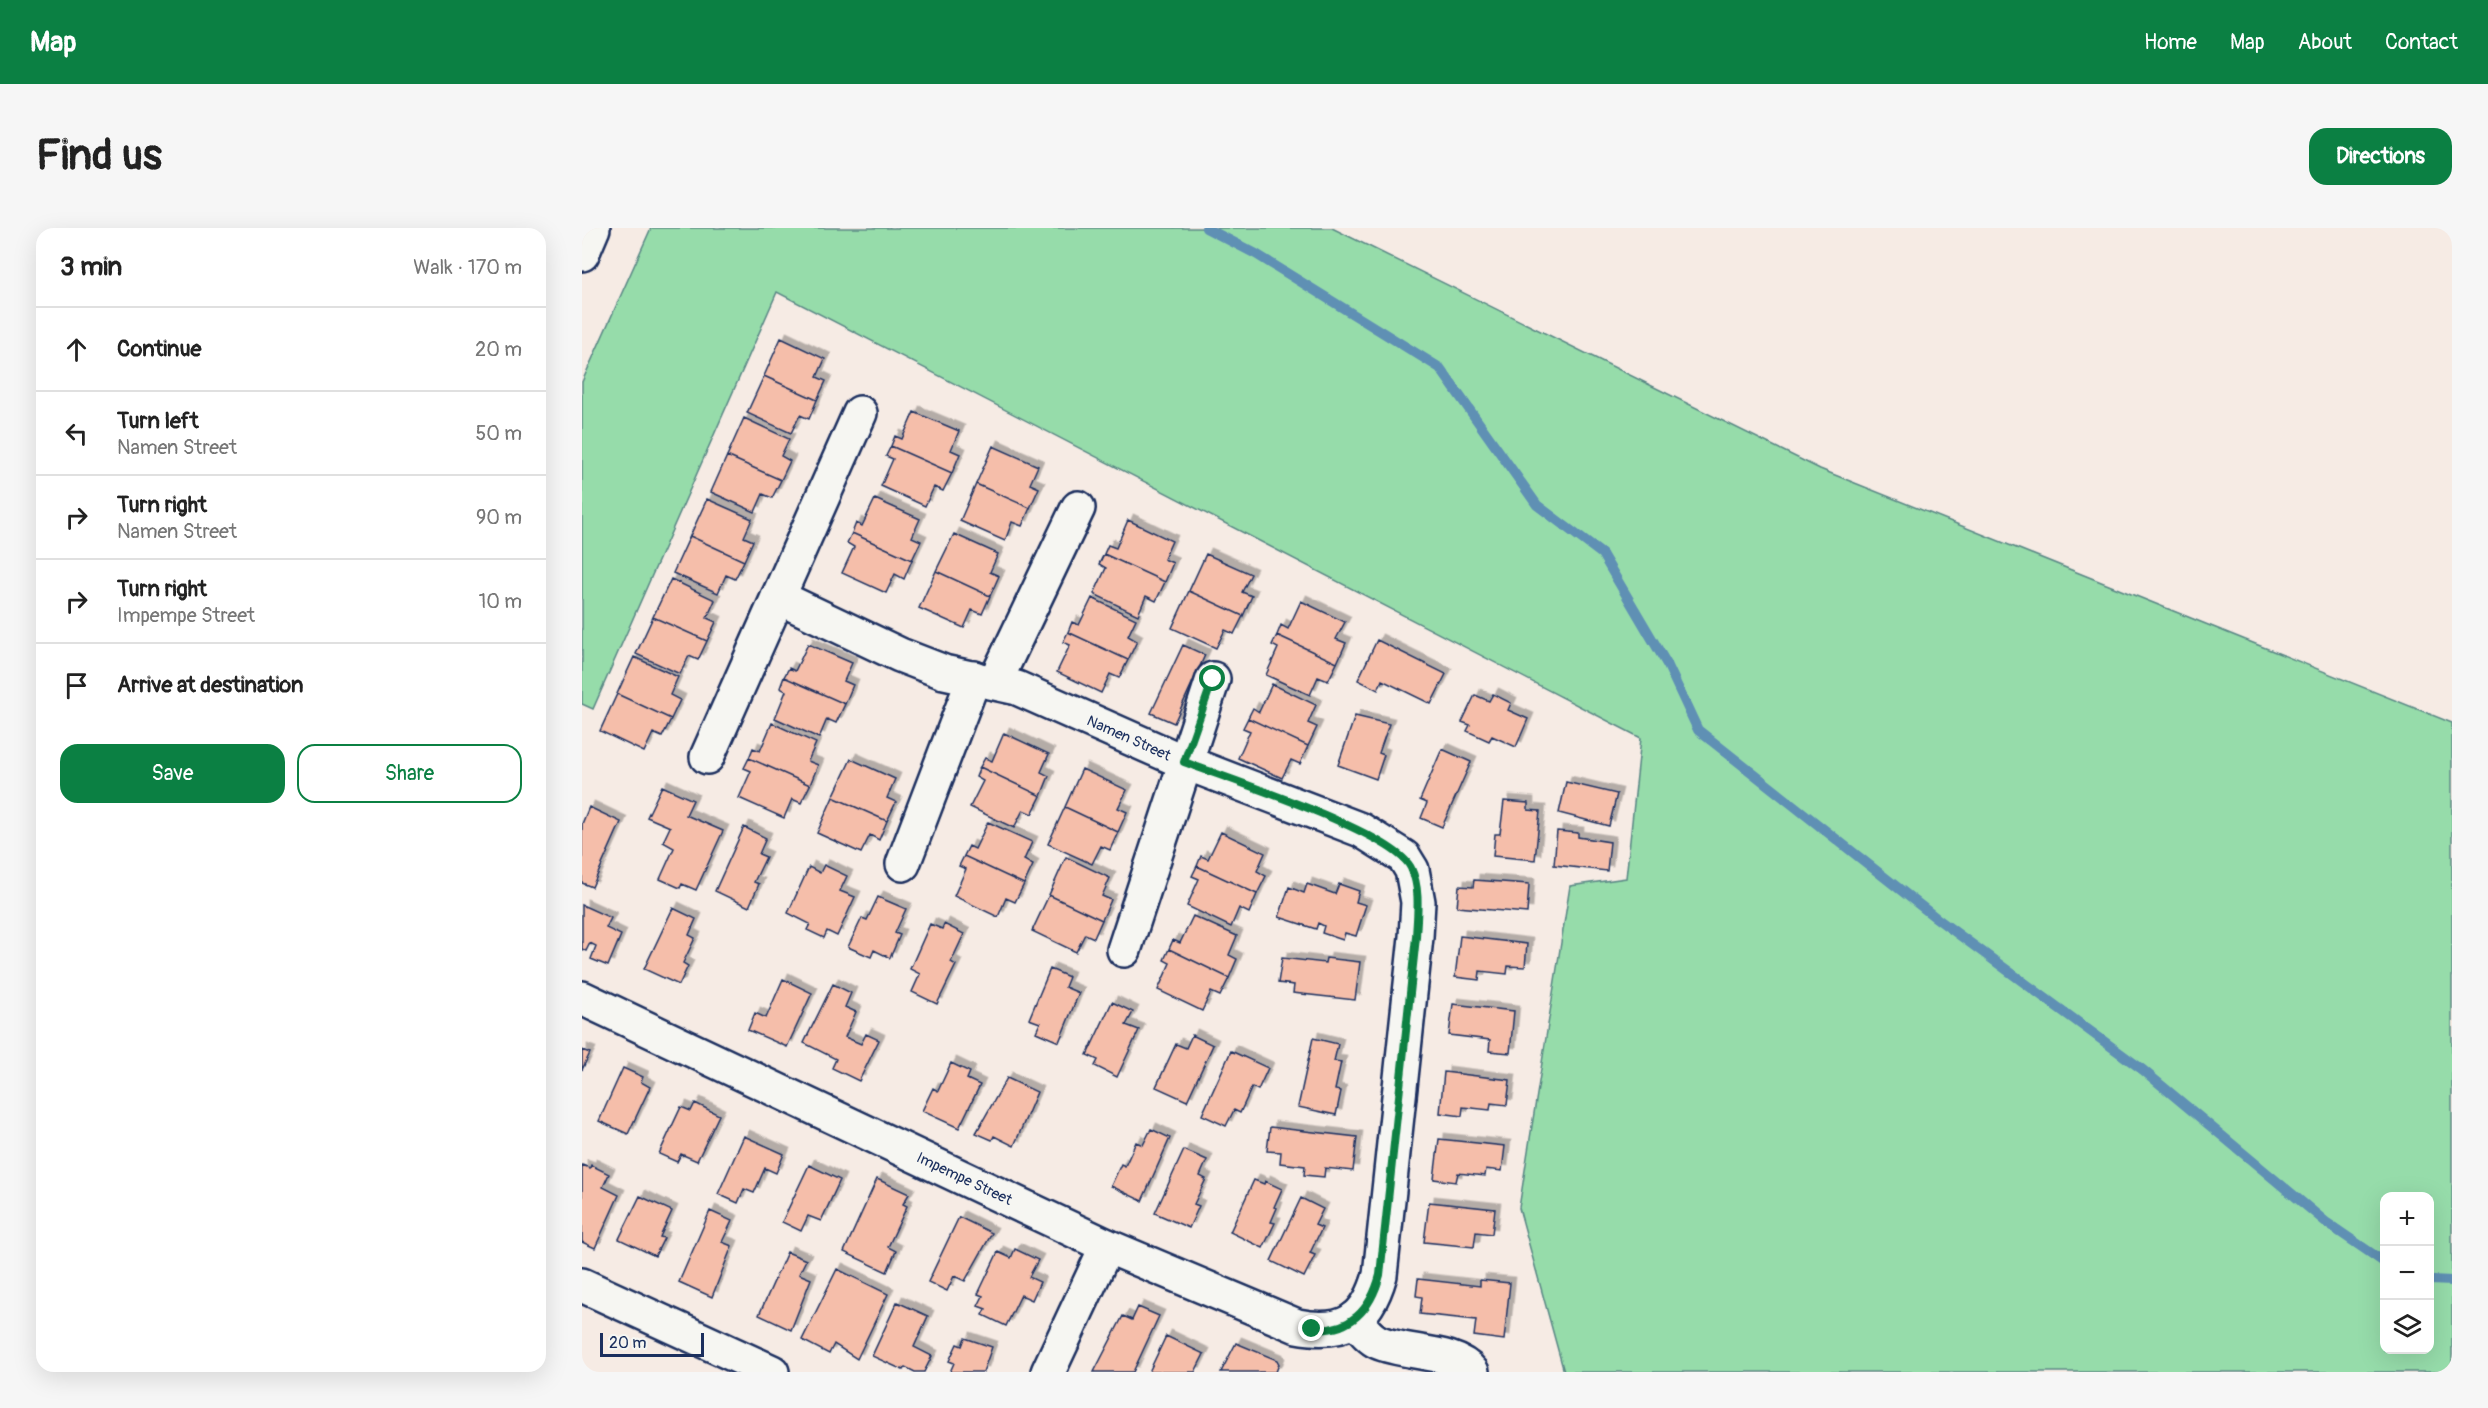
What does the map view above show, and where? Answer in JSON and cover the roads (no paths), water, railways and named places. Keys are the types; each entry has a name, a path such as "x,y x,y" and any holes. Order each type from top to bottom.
{"street":[{"path":"582,254 594,228"},
{"path":"707,757 860,412"},
{"path":"903,864 985,680 1077,508"},
{"name":"Namen Street","path":"778,597 900,655 944,672 1017,688 1184,762 1361,830 1404,857 1412,870 1418,902 1416,937 1380,1275 1371,1300 1354,1320"},
{"path":"1124,950 1213,679"},
{"name":"Impempe Street","path":"582,998 1107,1245 1297,1326 1334,1329 1354,1320"},
{"path":"1048,1372 1107,1245"},
{"path":"582,1285 772,1372"},
{"path":"1354,1320 1376,1342 1405,1351 1456,1359 1472,1372"}],"waterway":[{"path":"1206,228 1256,254 1440,368 1537,505 1602,554 1668,666 1698,730 1935,917 2143,1070 2327,1223 2380,1259"},
{"path":"2434,1280 2452,1281"}]}
